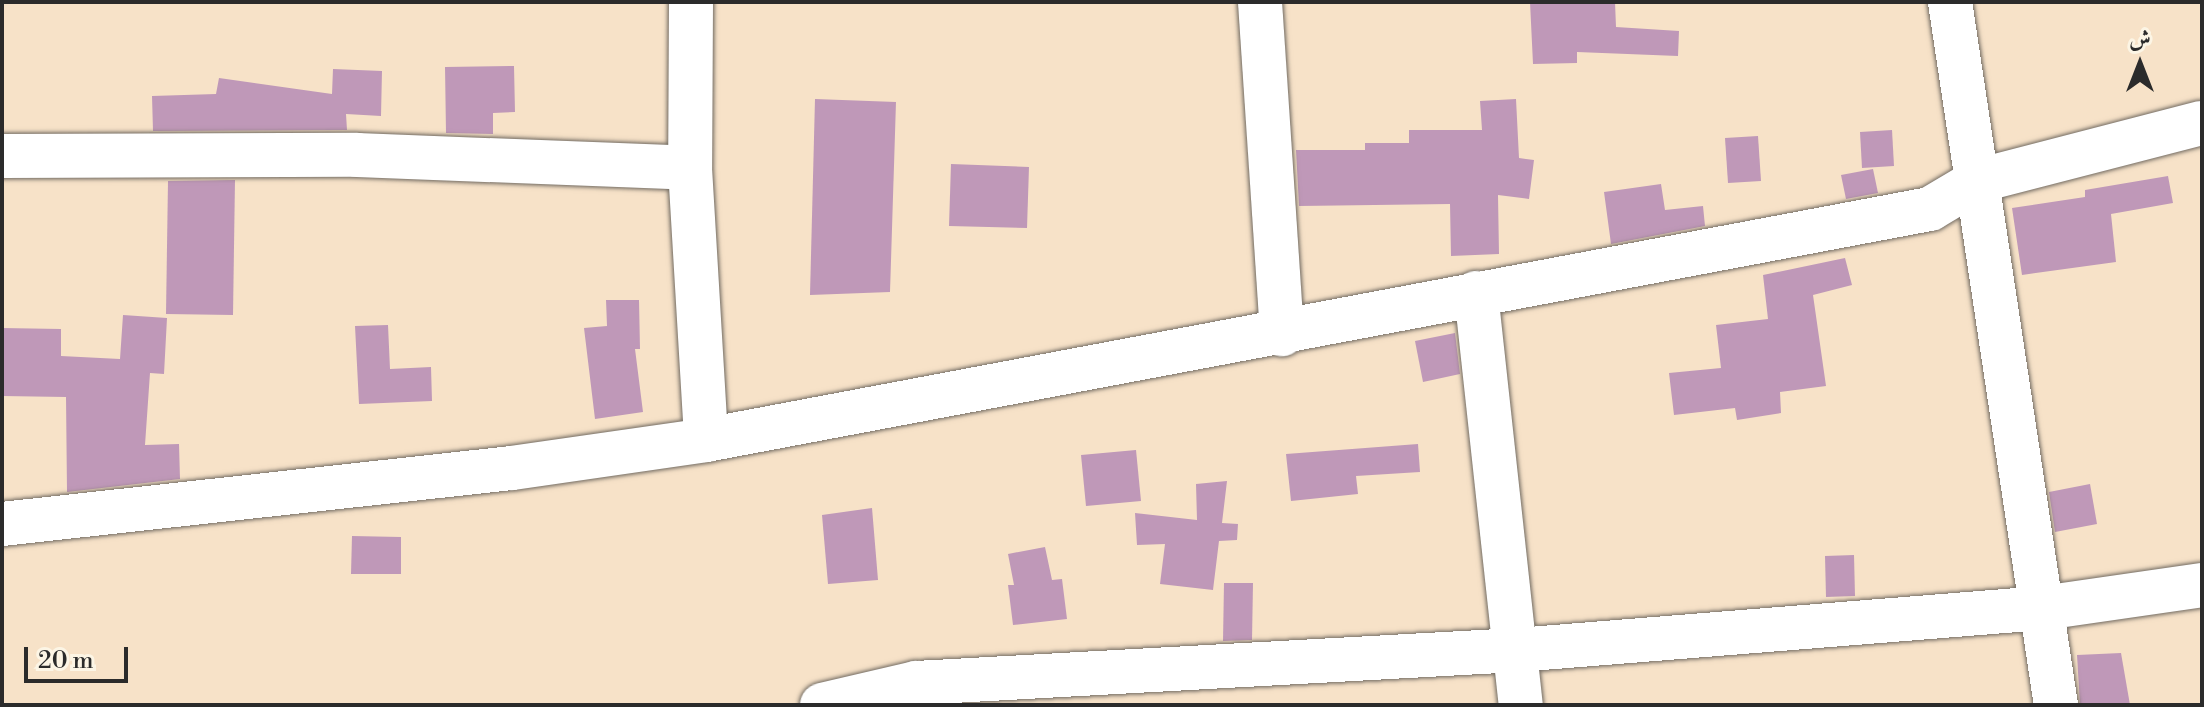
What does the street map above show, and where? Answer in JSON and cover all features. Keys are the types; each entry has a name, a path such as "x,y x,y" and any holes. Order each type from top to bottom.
{"street":[{"path":"691,2 690,168 706,440"},
{"path":"1260,2 1282,334"},
{"path":"1950,2 2056,705"},
{"path":"2,524 512,468 706,440 1282,334 1476,293 1930,209 1977,181 2202,123"},
{"path":"2,156 357,155 690,168"},
{"path":"1476,293 1521,705"},
{"path":"822,705 916,694 1247,686 1517,650 2043,608 2202,585"}],"building":[{"path":"1530,2 1615,2 1616,27 1679,31 1678,56 1577,52 1577,63 1533,64"},
{"path":"514,66 515,112 493,113 493,134 446,133 445,67"},
{"path":"333,69 382,71 381,116 346,114 347,130 153,131 152,96 216,94 219,78 332,94"},
{"path":"815,99 896,102 890,292 810,295"},
{"path":"1516,99 1519,158 1534,160 1529,199 1498,195 1499,254 1451,256 1450,204 1299,206 1296,150 1365,150 1365,143 1409,143 1409,130 1482,130 1480,101"},
{"path":"1892,130 1894,166 1862,168 1860,132"},
{"path":"1758,136 1761,181 1728,183 1725,138"},
{"path":"951,164 1029,167 1027,228 949,226"},
{"path":"1873,169 1878,193 1846,199 1841,175"},
{"path":"2168,176 2173,203 2111,214 2116,262 2022,275 2012,208 2085,197 2085,190"},
{"path":"235,180 233,315 166,314 168,181"},
{"path":"1661,184 1665,210 1703,206 1705,226 1611,244 1604,192"},
{"path":"1845,258 1852,285 1813,295 1826,386 1780,392 1781,413 1737,420 1735,408 1674,415 1669,373 1721,368 1716,325 1768,319 1763,275"},
{"path":"606,300 639,300 640,349 635,349 643,412 595,419 584,328 607,326"},
{"path":"123,315 167,318 164,374 150,373 145,445 179,444 180,479 67,492 66,397 2,396 2,328 61,329 61,356 120,359"},
{"path":"388,325 390,369 431,367 432,401 359,404 355,326"},
{"path":"1455,333 1460,374 1423,382 1415,341"},
{"path":"1418,444 1420,472 1356,476 1358,494 1291,501 1286,454"},
{"path":"1136,450 1141,501 1086,506 1081,455"},
{"path":"1227,481 1222,523 1238,524 1237,540 1219,541 1213,590 1160,584 1165,544 1137,545 1135,513 1197,520 1196,484"},
{"path":"2090,484 2097,524 2055,532 2049,492"},
{"path":"872,508 878,580 828,584 822,515"},
{"path":"352,536 401,537 401,574 351,574"},
{"path":"1045,547 1052,580 1062,579 1067,619 1013,625 1008,585 1014,585 1008,554"},
{"path":"1854,555 1855,596 1826,597 1825,556"},
{"path":"1224,583 1253,583 1252,640 1223,641"},
{"path":"2121,653 2130,705 2080,705 2077,655"}]}
